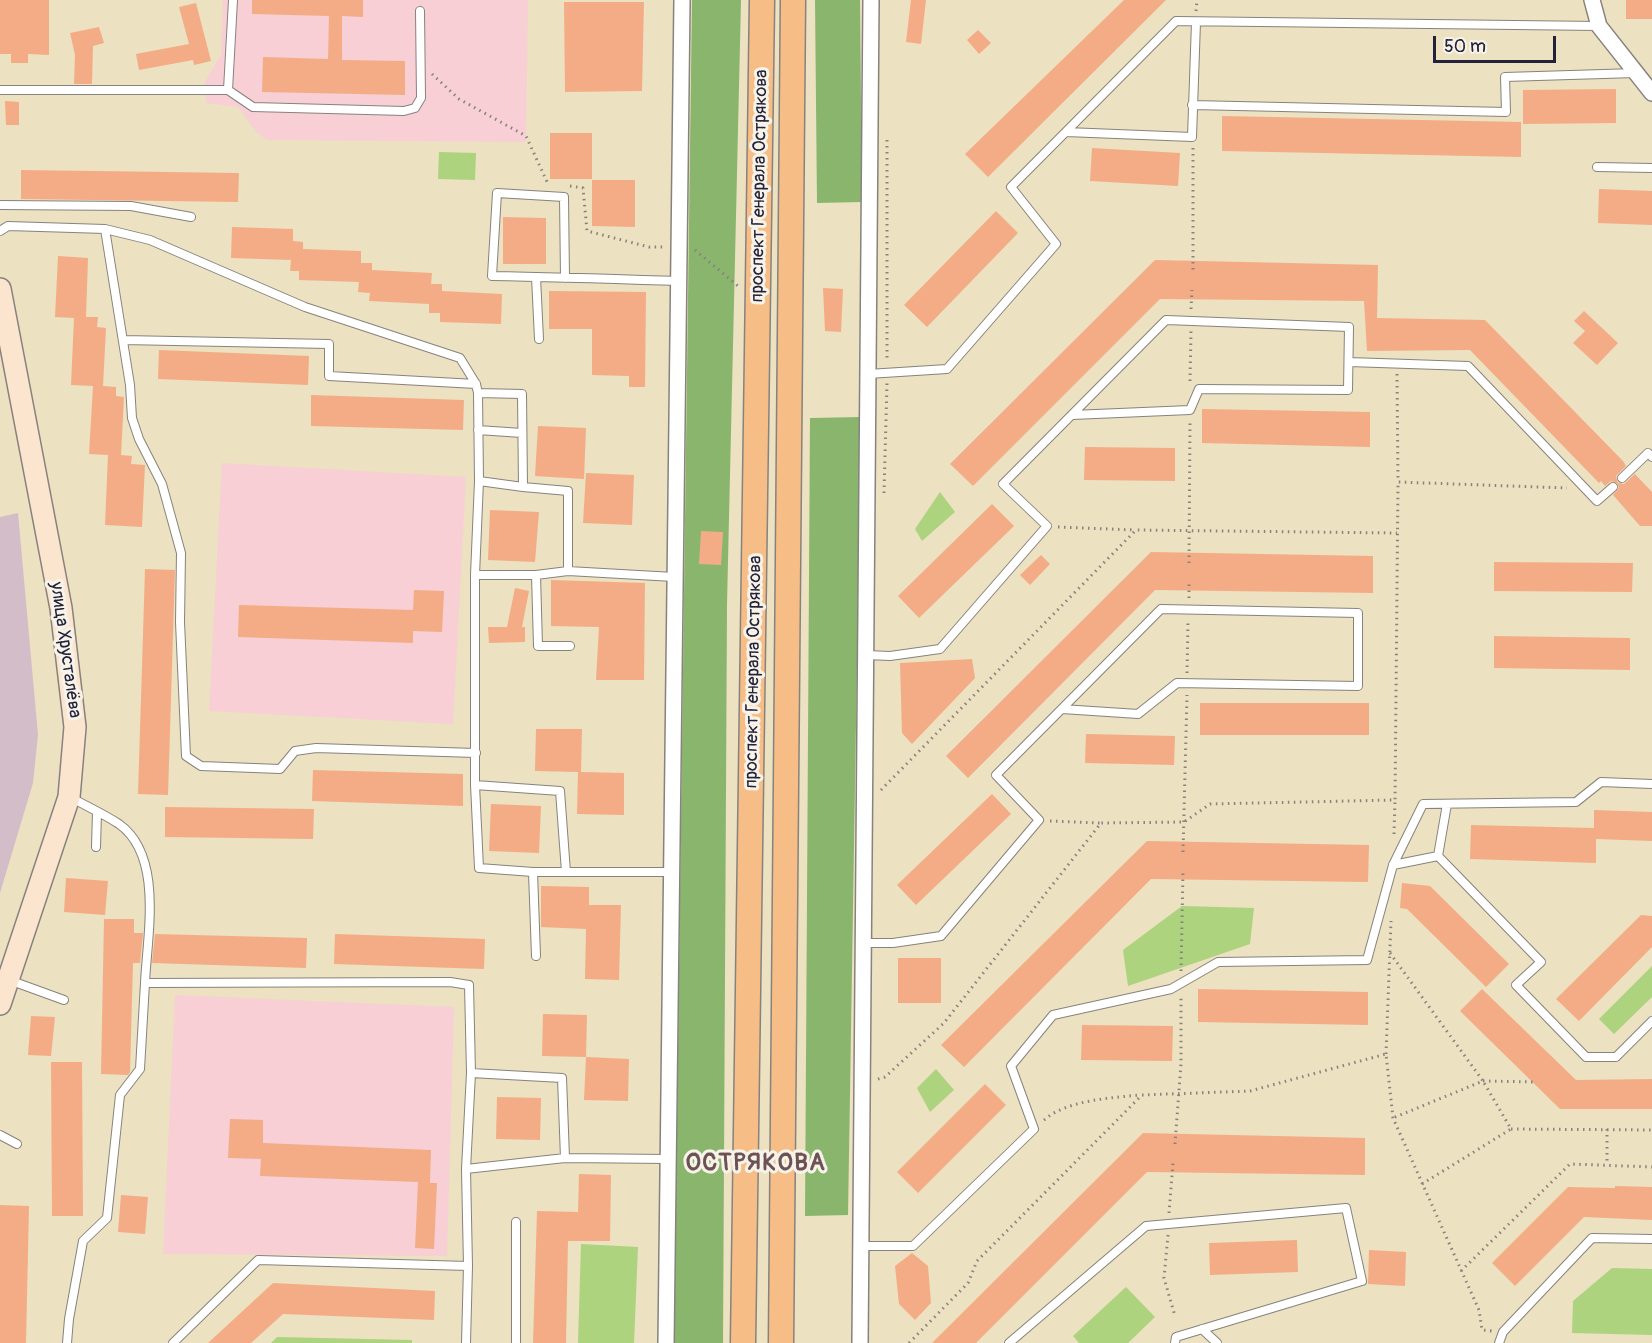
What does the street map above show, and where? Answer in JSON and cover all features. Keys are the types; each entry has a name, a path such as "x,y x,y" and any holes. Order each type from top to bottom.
{"main road":[{"name":"проспект Генерала Острякова","path":"743,1343 762,0"},
{"name":"проспект Генерала Острякова","path":"781,1343 793,0"},
{"name":"улица Хрусталёва","path":"0,289 61,608 75,727 69,796 0,1004"}],"street":[{"path":"666,1343 682,0"},
{"path":"860,1343 871,0"},
{"path":"1592,0 1599,26 1652,93"}],"lane":[{"path":"228,90 233,0"},
{"path":"0,90 228,90 253,107 404,111 415,108 421,98 420,11"},
{"path":"868,374 947,369 1056,244 1011,187 1176,21 1599,26"},
{"path":"1066,132 1192,137 1196,22"},
{"path":"1192,105 1506,112 1505,76 1636,73"},
{"path":"1597,167 1652,168"},
{"path":"565,278 564,197 497,193 492,276 536,277 565,278 677,281"},
{"path":"0,205 131,206 191,218"},
{"path":"0,231 8,226 105,229 150,240 305,307 460,358 477,388 479,481 475,575 476,785 479,868 533,872 672,872"},
{"path":"105,229 123,340 132,418 139,439 162,484 181,553 180,622 186,756 201,766 280,769 295,751 316,748 477,753"},
{"path":"536,277 539,339"},
{"path":"864,654 890,656 940,649 1047,526 1003,484 1166,320 1349,327 1348,390 1199,389 1190,411 1072,415"},
{"path":"123,340 330,344 329,376 522,394 523,487"},
{"path":"1349,362 1468,366 1597,501 1613,487"},
{"path":"478,430 522,433"},
{"path":"1622,478 1648,453 1652,457"},
{"path":"479,481 568,491 568,571"},
{"path":"475,575 536,575 568,571 674,577"},
{"path":"536,575 538,646 570,646"},
{"path":"862,942 893,943 941,936 1039,820 996,775 1161,609 1358,613 1358,686 1177,682 1138,714 1062,709"},
{"path":"861,1246 913,1246 1034,1129 1011,1066 1053,1015 1171,988 1218,962 1367,960 1393,865 1423,804 1576,802 1601,782 1652,784"},
{"path":"476,785 560,791 566,872"},
{"path":"67,1343 83,1241 107,1218 120,1095 140,1070 150,885 144,856 121,826 69,796"},
{"path":"1438,856 1447,804"},
{"path":"96,847 97,812"},
{"path":"1393,865 1438,856"},
{"path":"1438,856 1541,962 1516,985 1586,1057 1616,1057 1652,1021"},
{"path":"533,872 536,956"},
{"path":"8,979 64,1000"},
{"path":"145,983 450,982 469,985 471,1073 466,1169 468,1266 466,1343"},
{"path":"471,1073 562,1078 565,1158"},
{"path":"0,1135 17,1144"},
{"path":"466,1169 565,1158 668,1159"},
{"path":"1009,1343 1146,1226 1346,1208 1362,1281 1176,1336 1175,1343"},
{"path":"516,1222 516,1343"},
{"path":"1499,1343 1503,1332 1592,1238 1652,1239"},
{"path":"172,1343 258,1260 468,1266"},
{"path":"1202,1329 1216,1343"}],"path":[{"path":"425,68 459,99 526,136 546,183 555,184"},
{"path":"1192,137 1193,271"},
{"path":"564,185 583,188 587,231 649,247 693,248 742,289"},
{"path":"1393,865 1398,482 1396,363"},
{"path":"1189,563 1190,477"},
{"path":"1398,482 1586,489"},
{"path":"1047,526 1136,530 1397,533"},
{"path":"878,793 1136,530"},
{"path":"1183,852 1189,582"},
{"path":"1039,820 1101,823 1184,822 1210,804 1395,800"},
{"path":"861,1078 885,1077 944,1023 1101,823"},
{"path":"1175,1144 1179,1094 1183,871"},
{"path":"1391,920 1386,1054 1393,1118 1479,1310 1482,1330 1503,1332"},
{"path":"1390,953 1484,1081 1511,1129"},
{"path":"1054,1111 1114,1097 1250,1091 1386,1054"},
{"path":"1393,1118 1484,1081 1535,1082"},
{"path":"909,1343 968,1282 976,1261 1142,1095"},
{"path":"1422,1184 1511,1129 1652,1130"},
{"path":"1607,1129 1607,1166"},
{"path":"1173,1163 1164,1278 1175,1316"},
{"path":"1461,1271 1570,1164 1652,1167"}],"shaded area":[{"path":"223,0 528,0 526,142 267,140 256,132 238,107 206,103 205,82 221,55"},
{"path":"222,463 466,477 453,724 209,711"},
{"path":"18,513 38,735 33,783 0,893 0,517"},
{"path":"175,995 454,1007 447,1256 163,1254"}],"green space":[{"path":"692,0 741,0 727,604 723,1343 674,1343"},
{"path":"815,0 860,0 862,202 817,203"},
{"path":"439,152 476,153 475,180 438,179"},
{"path":"861,417 848,1215 805,1216 810,418"},
{"path":"940,492 955,512 922,541 915,529"},
{"path":"1182,906 1254,908 1250,944 1128,986 1123,950"},
{"path":"1652,966 1652,997 1614,1034 1599,1019"},
{"path":"936,1069 954,1090 930,1112 917,1088"},
{"path":"581,1244 638,1247 634,1343 578,1343"},
{"path":"1612,1268 1652,1269 1652,1335 1572,1333 1573,1301"},
{"path":"1126,1287 1155,1317 1128,1343 1079,1343 1073,1336"},
{"path":"277,1337 412,1340 412,1343 271,1343"}],"building":[{"path":"0,0 49,0 49,55 28,54 28,63 11,63 11,54 0,54"},
{"path":"252,0 363,0 363,17 342,16 342,60 405,61 405,95 262,92 263,57 328,59 329,16 252,14"},
{"path":"911,0 926,0 921,44 906,42"},
{"path":"1124,0 1166,0 988,177 965,154"},
{"path":"1626,0 1652,0 1652,19 1626,19"},
{"path":"564,2 644,2 642,91 565,92"},
{"path":"196,3 211,61 194,65 193,60 139,70 136,54 189,44 179,7"},
{"path":"99,27 104,43 93,46 92,84 74,84 75,55 70,33"},
{"path":"978,30 991,43 979,54 967,40"},
{"path":"1616,89 1616,123 1523,124 1523,90"},
{"path":"5,101 19,102 19,125 6,125"},
{"path":"1222,116 1521,122 1521,157 1222,151"},
{"path":"550,133 592,133 592,179 550,179"},
{"path":"1092,148 1180,153 1178,186 1090,181"},
{"path":"21,170 239,173 238,202 21,199"},
{"path":"592,180 635,180 635,227 592,226"},
{"path":"1599,189 1652,191 1652,225 1598,223"},
{"path":"996,211 1018,233 927,327 904,305"},
{"path":"503,217 546,218 546,264 503,264"},
{"path":"232,227 293,229 293,241 303,242 303,249 361,251 361,263 372,263 372,270 432,273 431,284 442,284 442,291 502,294 501,324 440,322 440,313 429,313 429,304 369,301 370,293 358,292 359,282 299,280 299,271 290,271 291,260 231,258"},
{"path":"58,256 88,258 86,317 98,317 97,327 106,328 103,386 116,387 116,396 124,397 121,455 132,456 131,464 145,465 142,527 105,525 108,455 89,454 93,386 71,385 74,318 55,317"},
{"path":"1155,260 1378,265 1377,318 1485,320 1623,461 1626,466 1616,476 1618,483 1624,484 1635,474 1652,492 1652,526 1640,526 1613,495 1619,488 1617,483 1611,481 1605,486 1601,481 1599,483 1470,350 1367,351 1364,301 1160,299 973,486 950,464"},
{"path":"823,288 843,289 841,332 825,331"},
{"path":"549,291 646,292 645,387 629,387 629,376 592,375 592,329 549,329"},
{"path":"1584,311 1618,343 1597,365 1573,343 1585,331 1574,321"},
{"path":"159,350 309,356 308,385 158,379"},
{"path":"311,395 464,400 463,430 311,426"},
{"path":"1202,409 1370,412 1370,447 1202,443"},
{"path":"538,426 586,428 584,479 535,476"},
{"path":"1085,447 1175,448 1175,481 1084,480"},
{"path":"586,473 634,475 632,525 583,523"},
{"path":"992,504 1014,526 919,618 898,596"},
{"path":"490,510 539,512 535,562 488,560"},
{"path":"701,531 723,532 721,565 699,564"},
{"path":"1151,552 1373,556 1373,593 1155,590 968,778 946,756"},
{"path":"1041,555 1050,564 1030,585 1020,575"},
{"path":"1494,562 1633,563 1632,592 1494,591"},
{"path":"145,569 175,570 168,795 138,794"},
{"path":"551,580 645,583 644,680 596,680 599,627 551,626"},
{"path":"515,588 529,591 522,627 525,627 525,642 489,643 488,627 507,627"},
{"path":"414,590 444,591 442,632 413,631 413,643 238,637 239,605 413,610"},
{"path":"1494,636 1630,638 1630,670 1494,668"},
{"path":"972,659 975,678 912,744 902,733 900,663"},
{"path":"1200,703 1369,703 1369,735 1200,735"},
{"path":"536,729 582,729 581,772 624,773 624,815 577,814 578,772 535,771"},
{"path":"1086,734 1175,736 1174,765 1085,763"},
{"path":"313,770 463,774 463,806 312,801"},
{"path":"992,794 1011,814 916,905 897,885"},
{"path":"491,804 541,806 539,853 489,851"},
{"path":"165,807 314,809 313,839 165,837"},
{"path":"1594,810 1652,812 1652,841 1596,839 1596,863 1470,859 1471,825 1594,828"},
{"path":"1147,841 1369,845 1368,882 1151,879 964,1067 941,1045"},
{"path":"66,878 108,881 105,915 64,912"},
{"path":"1402,883 1430,886 1509,964 1486,987 1407,909 1400,908"},
{"path":"541,886 589,887 589,905 621,905 619,980 585,979 586,929 541,927"},
{"path":"1641,915 1652,916 1652,947 1579,1021 1556,999"},
{"path":"104,919 134,919 134,933 143,933 140,963 133,963 130,1072 128,1075 101,1074"},
{"path":"155,934 307,938 306,968 152,963"},
{"path":"335,934 485,939 484,969 334,964"},
{"path":"898,958 941,958 941,1003 898,1003"},
{"path":"1198,989 1368,992 1368,1025 1198,1022"},
{"path":"1482,989 1576,1080 1652,1079 1652,1109 1560,1109 1460,1011"},
{"path":"543,1014 587,1015 586,1057 542,1056"},
{"path":"31,1016 55,1017 51,1056 28,1055"},
{"path":"1082,1025 1173,1026 1172,1061 1081,1060"},
{"path":"586,1057 629,1059 628,1101 584,1100"},
{"path":"51,1062 82,1062 83,1216 52,1216"},
{"path":"985,1084 1006,1105 918,1193 897,1172"},
{"path":"497,1097 541,1098 540,1140 496,1139"},
{"path":"230,1119 263,1120 263,1143 431,1150 430,1183 437,1183 434,1249 415,1248 418,1182 260,1176 261,1159 228,1158"},
{"path":"1143,1133 1365,1138 1365,1175 1147,1172 976,1343 932,1343"},
{"path":"579,1174 611,1175 610,1241 568,1241 566,1343 533,1343 537,1211 578,1212"},
{"path":"1615,1186 1652,1187 1652,1220 1584,1217 1515,1286 1492,1263 1568,1187 1615,1188"},
{"path":"121,1195 148,1197 145,1234 118,1232"},
{"path":"0,1205 29,1206 26,1343 0,1343"},
{"path":"1297,1240 1298,1272 1210,1275 1209,1243"},
{"path":"1369,1250 1406,1252 1405,1286 1368,1284"},
{"path":"912,1253 928,1266 931,1303 915,1320 899,1304 895,1266"},
{"path":"273,1283 435,1291 434,1320 283,1314 251,1343 208,1343"}],"district":[{"name":"ОСТРЯКОВА","path":"756,1164"}]}
